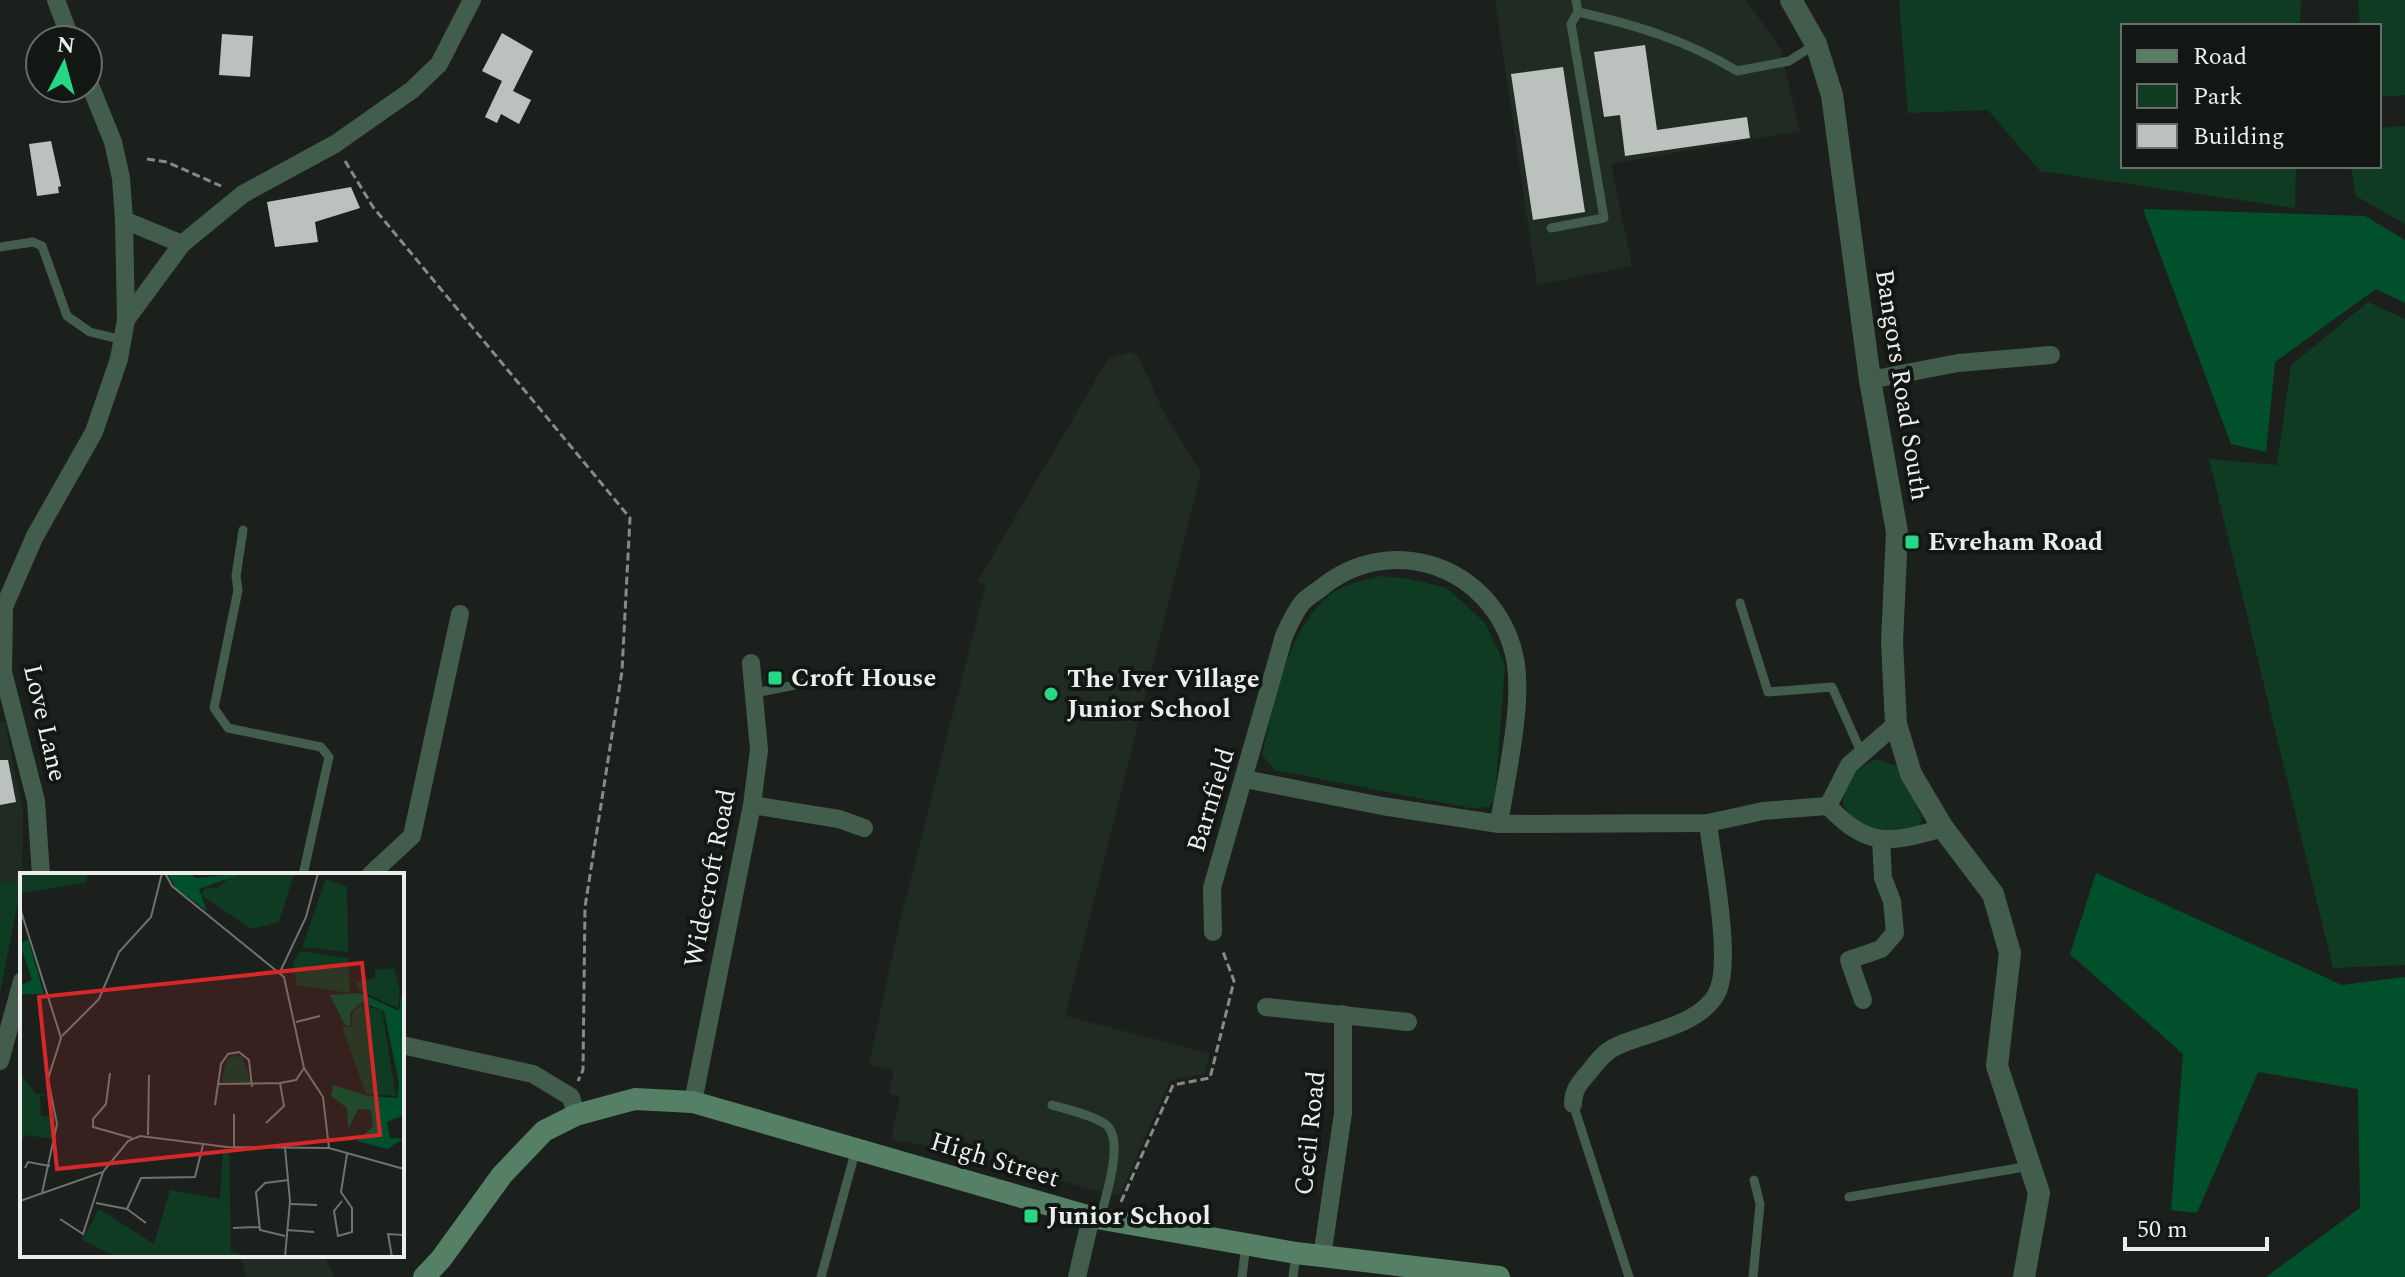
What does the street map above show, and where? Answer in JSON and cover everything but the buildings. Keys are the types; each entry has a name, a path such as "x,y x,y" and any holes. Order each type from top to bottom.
{"main road":[{"name":"High Street","path":"424,1277 441,1259 502,1175 544,1131 576,1115 635,1099 693,1102 1095,1218 1322,1257 1499,1277"}],"street":[{"path":"56,0 65,24"},
{"name":"Love Lane","path":"126,320 182,244 243,194 335,144 412,90 439,64 472,0"},
{"name":"Bangors Road South","path":"1793,0 1816,44 1832,95 1870,380 1897,532 1892,642 1896,724 1911,774 1943,828 1993,894 2010,953 1997,1066 2039,1193 2024,1277"},
{"name":"Love Lane","path":"41,873 36,801 3,672 4,607 35,536 94,432 123,340 126,320 121,178 113,142 98,104"},
{"path":"124,220 182,244"},
{"path":"1870,380 1958,363 2051,355"},
{"name":"Barnfield","path":"1213,932 1212,888 1284,636 1303,602 1348,568 1397,559 1431,563 1453,573 1488,604 1513,653 1516,679 1514,720 1499,824"},
{"path":"372,873 412,836 460,614"},
{"name":"Widecroft Road","path":"693,1102 752,805 759,750 751,663"},
{"path":"1828,806 1849,765 1896,724"},
{"path":"1245,779 1382,806 1499,824 1708,823 1763,811 1828,806"},
{"path":"752,805 839,819 864,828"},
{"path":"1828,806 1844,823 1869,838 1899,841 1943,828"},
{"path":"1573,1104 1573,1094 1580,1081 1612,1048 1688,1018 1705,1007 1716,994 1721,979 1721,943 1708,823"},
{"path":"1863,1000 1849,960 1881,949 1895,933 1892,901 1883,878 1881,839"},
{"path":"0,1061 20,988"},
{"path":"1266,1007 1408,1022"},
{"name":"Cecil Road","path":"1322,1257 1343,1113 1343,1014"},
{"path":"404,1045 533,1074 571,1097 576,1115"},
{"path":"1077,1277 1095,1218"}],"lane":[{"path":"1551,228 1604,218 1571,24 1578,12 1576,0"},
{"path":"1578,12 1635,25 1705,51 1737,71 1789,61 1816,44"},
{"path":"0,247 33,242 42,246 67,316 90,332 123,340"},
{"path":"243,530 236,576 238,590 214,708 228,728 321,747 329,757 303,873"},
{"path":"1740,603 1768,692 1832,687 1862,754"},
{"path":"755,693 840,676"},
{"path":"1573,1104 1629,1277"},
{"path":"1052,1105 1095,1119 1112,1130 1115,1138 1111,1171 1095,1218"},
{"path":"821,1277 856,1148"},
{"path":"1849,1197 2030,1166"},
{"path":"1753,1277 1760,1204 1754,1180"},
{"path":"1242,1277 1246,1244"},
{"path":"1293,1277 1296,1253"}],"path":[{"path":"335,144 373,207 630,518 622,671 585,907 583,1070"},
{"path":"147,159 167,162 243,194"},
{"path":"1122,1198 1173,1085 1210,1078 1234,981 1227,960"}],"shaded area":[{"path":"1495,0 1746,0 1780,48 1800,131 1611,164 1632,266 1537,285"},
{"name":"The Iver Village Junior School","path":"1131,352 1138,356 1165,415 1201,472 1065,1016 1210,1053 1205,1074 1170,1080 1120,1195 940,1147 891,1140 900,1097 889,1093 894,1070 869,1064 900,921 986,584 977,582 1108,359"},
{"path":"0,722 5,722 23,811 22,873 20,882 0,882"},
{"path":"241,1257 325,1257 334,1277 246,1277"}],"green space":[{"path":"1899,0 2301,0 2300,24 2121,24 2121,168 2296,168 2295,208 2040,171 1988,110 1908,113"},
{"path":"2358,0 2405,0 2405,95 2381,97 2381,24 2360,24"},
{"path":"2405,126 2405,224 2356,196 2351,168 2381,168 2381,128"},
{"path":"2143,209 2365,216 2405,240 2405,303 2376,289 2275,362 2266,452 2231,444"},
{"path":"2368,302 2405,319 2405,965 2333,968 2209,459 2277,465 2291,365"},
{"path":"1381,576 1447,588 1485,623 1505,665 1495,797 1489,807 1470,808 1275,770 1262,755 1287,660 1310,616 1326,598 1345,586"},
{"path":"1876,759 1897,766 1922,817 1912,833 1859,827 1843,805 1843,795 1857,769"},
{"path":"2096,873 2342,985 2405,977 2405,1277 2266,1277 2360,1208 2358,1089 2258,1072 2197,1213 2171,1210 2183,1054 2070,954"},
{"path":"0,882 20,882 20,892 0,993"}],"place":[{"name":"Evreham Road","path":"1912,542"},
{"name":"Croft House","path":"775,678"},
{"name":"The Iver Village Junior School","path":"1051,694"},
{"name":"Junior School","path":"1031,1216"}]}
